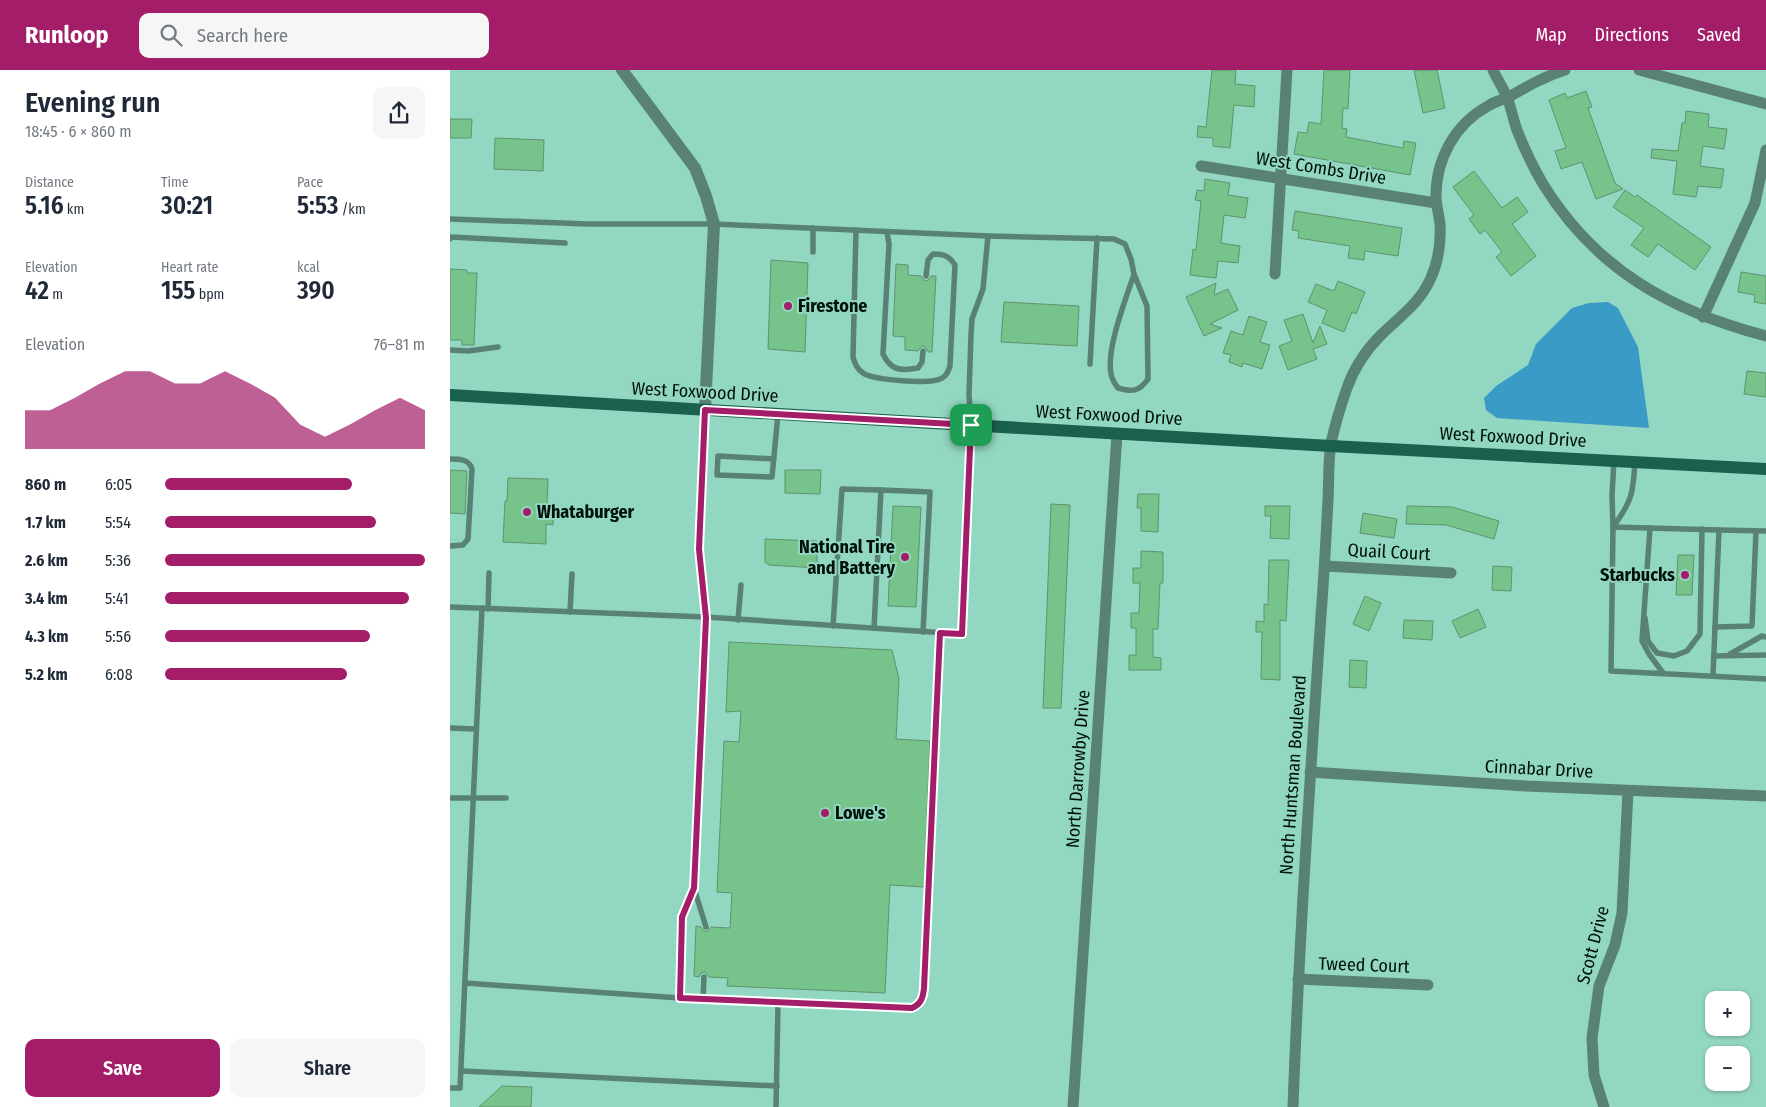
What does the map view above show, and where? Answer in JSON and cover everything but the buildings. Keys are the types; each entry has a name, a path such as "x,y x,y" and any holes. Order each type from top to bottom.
{"main road":[{"name":"West Foxwood Drive","path":"450,395 1766,469"}],"street":[{"path":"622,70 695,168 714,224 705,410"},
{"path":"1275,274 1286,70"},
{"path":"1493,70 1507,98 1517,129 1530,159 1543,184 1562,211 1602,255 1628,276 1650,290 1703,317 1766,336"},
{"name":"North Huntsman Boulevard","path":"1292,1107 1310,772 1325,566 1331,446 1347,388 1357,367 1381,334 1408,311 1419,298 1430,280 1437,260 1440,239 1440,222 1436,203 1438,175 1442,158 1450,142 1474,114 1547,75 1565,70"},
{"path":"1639,70 1653,72 1766,104"},
{"path":"1703,317 1756,203 1766,150"},
{"name":"West Combs Drive","path":"1201,166 1436,203"},
{"name":"North Darrowby Drive","path":"1073,1107 1117,434"},
{"name":"Quail Court","path":"1325,566 1451,573"},
{"name":"Cinnabar Drive","path":"1310,772 1526,786 1766,796"},
{"name":"Scott Drive","path":"1604,1107 1594,1075 1592,1038 1599,986 1615,945 1622,913 1628,791"},
{"name":"Tweed Court","path":"1298,979 1428,985"}],"lane":[{"path":"450,219 588,224 714,224 988,236 1114,239 1125,244 1132,259 1134,274 1148,306 1148,379 1143,386 1134,391 1118,388 1112,380 1110,372 1112,348 1134,274"},
{"path":"812,252 813,228"},
{"path":"856,230 853,356 857,368 864,374 889,379 932,381 942,379 947,374 950,366 955,265 951,258 941,254 933,254 928,260 926,276"},
{"path":"887,232 889,244 883,354 887,362 894,368 908,370 918,368 922,362 923,351"},
{"path":"450,607 706,618 962,634 971,425 969,395 970,334 972,319 984,289 988,236"},
{"path":"450,239 451,237 565,243"},
{"path":"1090,364 1097,238"},
{"path":"450,350 468,351 498,347"},
{"path":"705,410 699,549 706,618 694,888 706,927"},
{"path":"774,460 718,456 717,475 772,477 774,460 778,414"},
{"path":"450,459 465,460 471,465 472,469 468,539 463,545 450,546"},
{"path":"1614,460 1612,495 1611,671 1766,678"},
{"path":"1613,527 1626,509 1633,490 1635,462"},
{"path":"833,626 842,489 930,492 923,632"},
{"path":"874,628 881,490"},
{"path":"1613,527 1766,531"},
{"path":"1650,528 1642,641 1663,673"},
{"path":"1645,618 1648,641 1657,653 1674,656 1687,651 1700,634 1702,530"},
{"path":"1713,675 1719,530"},
{"path":"1715,627 1752,626 1756,530"},
{"path":"450,1088 460,1088 476,729 489,573"},
{"path":"570,612 572,574"},
{"path":"1612,580 1647,580"},
{"path":"738,620 741,585"},
{"path":"465,983 703,1000 912,1008 918,1006 923,998 940,633"},
{"path":"1728,655 1762,636 1766,637"},
{"path":"1714,656 1766,655"},
{"path":"450,728 476,729"},
{"path":"450,798 506,798"},
{"path":"680,998 682,917 694,888"},
{"path":"703,1000 704,977"},
{"path":"776,1107 778,1003"},
{"path":"461,1071 777,1086"}],"water":[{"path":"1608,302 1618,308 1638,347 1649,428 1497,418 1486,410 1484,398 1496,386 1528,365 1536,344 1572,308 1589,303"}],"place":[{"name":"Firestone","path":"788,306"},
{"name":"Whataburger","path":"527,512"},
{"name":"National Tire and Battery","path":"905,557"},
{"name":"Starbucks","path":"1685,575"},
{"name":"Lowe's","path":"825,813"}],"route":[{"path":"705,410 971,425 962,634 940,633 923,998 918,1006 912,1008 680,998 682,917 694,888 706,618 699,549 705,410"}]}
